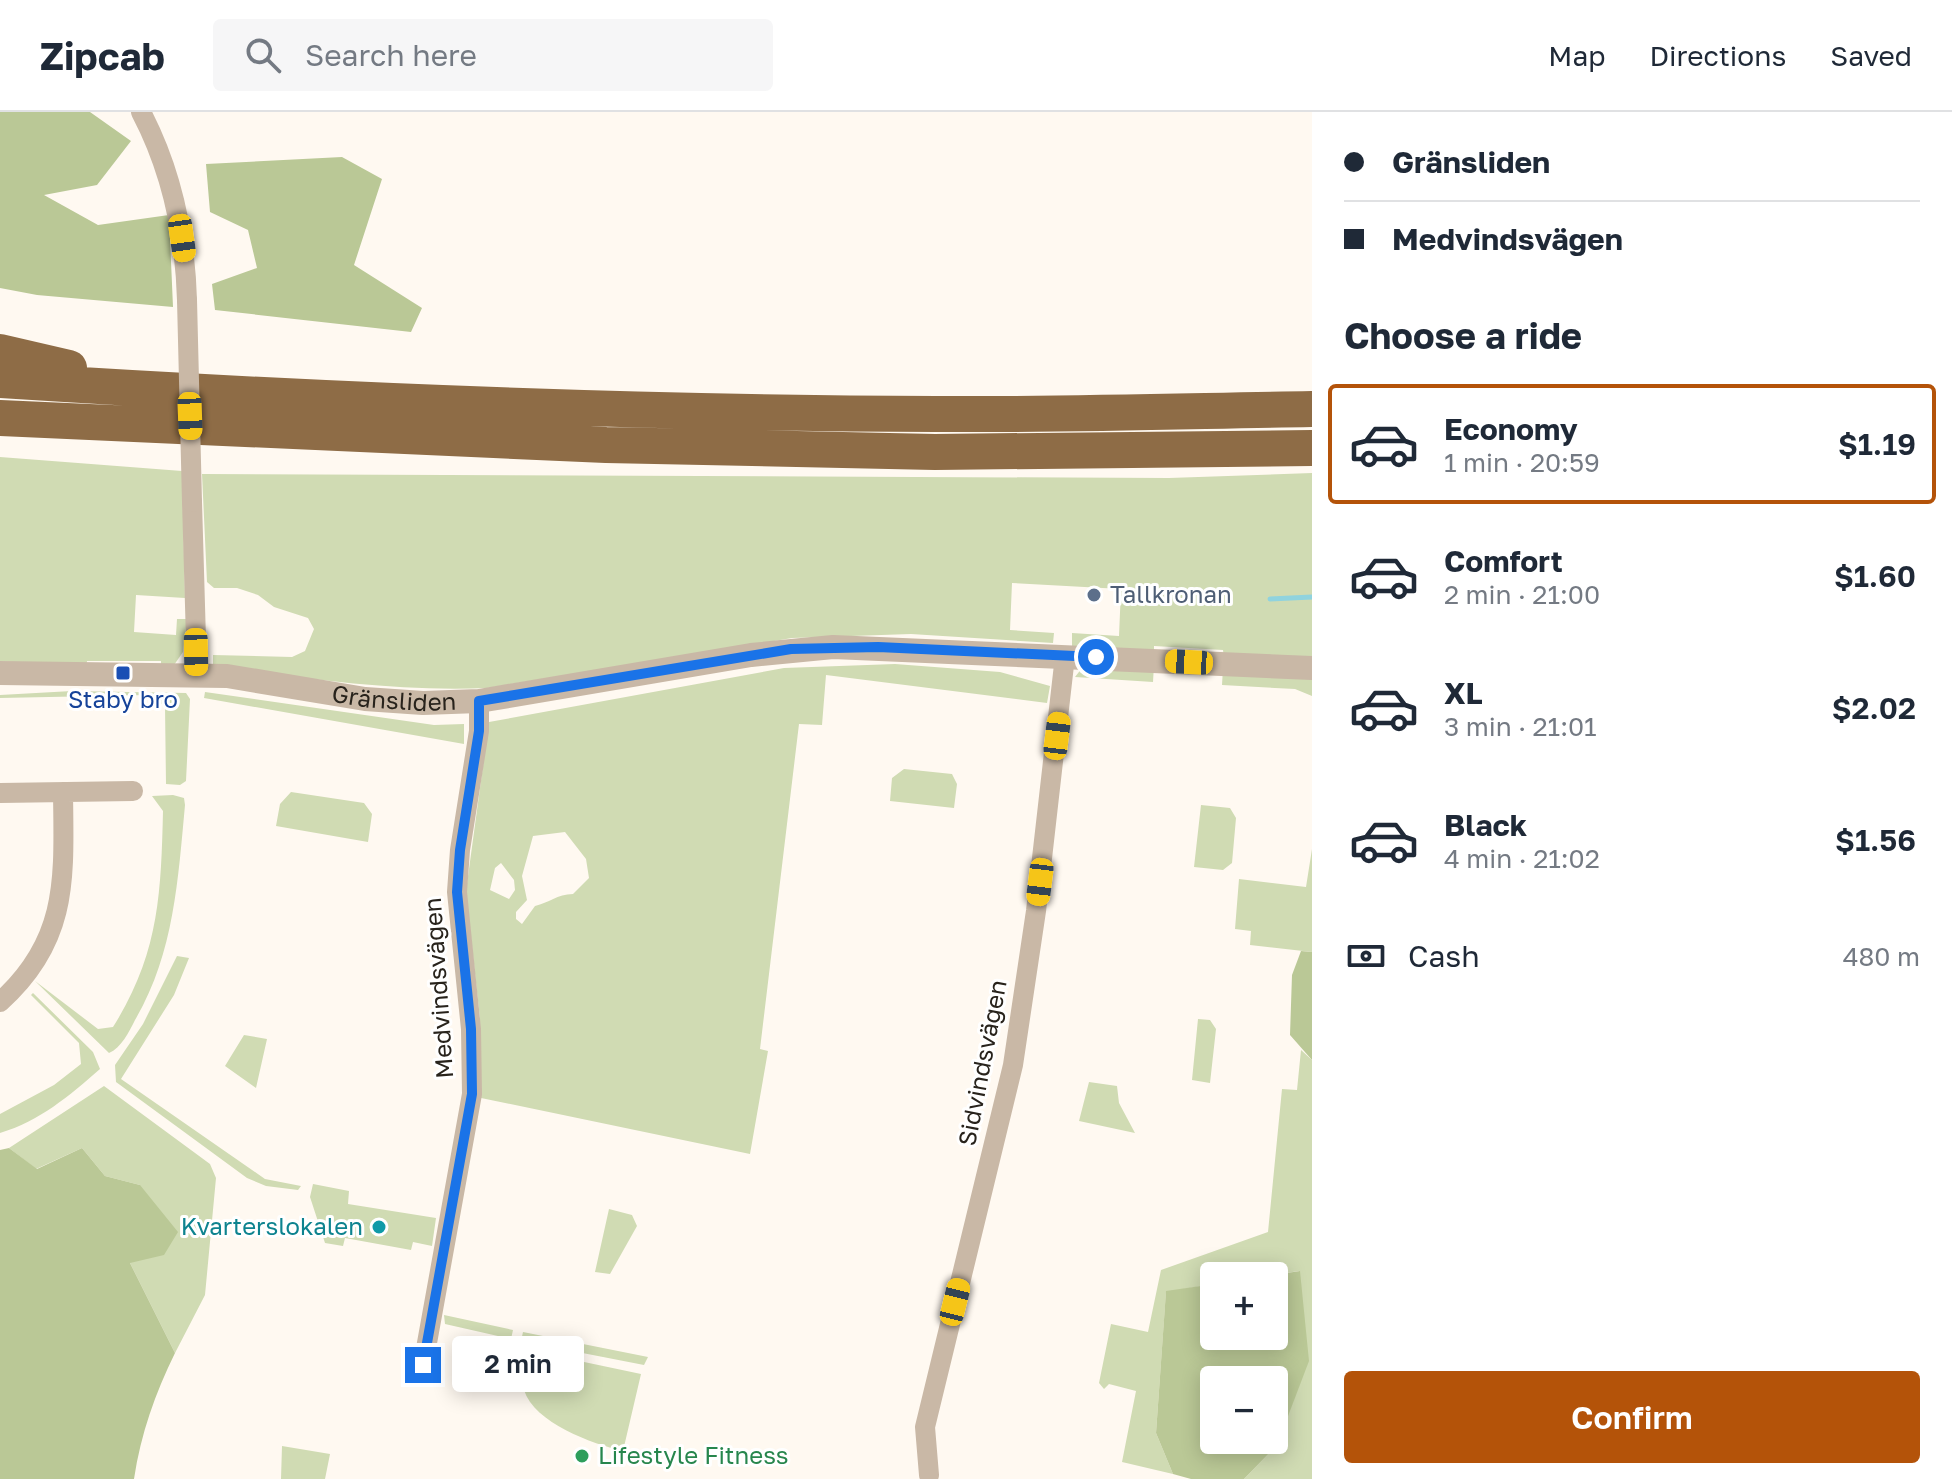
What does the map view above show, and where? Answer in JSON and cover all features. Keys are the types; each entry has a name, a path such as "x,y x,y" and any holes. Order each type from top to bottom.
{"highway":[{"path":"0,352 182,392"},
{"path":"0,380 182,392 608,409 906,414 1312,409"},
{"path":"0,418 621,445 935,452 1312,448"}],"street":[{"path":"141,112 166,169 178,210 187,300 197,674"},
{"name":"Gränsliden","path":"0,673 197,674 394,702 479,701 791,649 878,647 1312,668"},
{"name":"Sidvindsvägen","path":"929,1475 925,1427 1009,1081 1020,1020 1065,656"},
{"name":"Medvindsvägen","path":"423,1365 472,1094 472,1040 457,892 460,850 479,731 479,701"},
{"path":"0,793 133,791"},
{"path":"0,1002 26,978 39,959 57,916 64,873 63,792"}],"green space":[{"path":"0,112 90,112 131,141 97,185 44,195 98,225 169,215 173,307 37,295 0,288"},
{"path":"342,157 382,179 354,265 422,308 411,332 215,310 212,284 257,268 248,230 210,212 206,164"},
{"path":"0,457 182,471 185,598 136,595 134,632 176,635 177,619 187,619 183,652 174,665 161,668 161,661 87,661 86,668 0,661"},
{"path":"1312,473 1312,657 1224,658 1223,650 1154,646 1154,655 1072,646 1072,633 1119,636 1121,589 1012,583 1010,630 1054,633 1053,643 911,634 792,638 487,688 452,689 383,686 213,666 213,655 292,657 305,651 314,629 308,618 274,607 258,595 237,588 214,588 207,582 202,474 1169,478"},
{"path":"895,664 1000,672 1050,686 1047,703 826,675 822,725 799,724 760,1049 768,1051 750,1154 481,1098 480,1019 466,891 489,722 784,668","holes":["565,832 586,859 589,878 573,894 535,906 522,924 516,919 516,912 527,900 522,876 533,836","501,863 514,880 515,890 509,899 490,890 495,868"]},
{"path":"1154,665 1153,682 1075,677 1082,668"},
{"path":"1223,668 1312,677 1312,696 1295,689 1222,685"},
{"path":"72,691 186,693 190,699 186,781 180,785 166,784 165,706 147,695 0,698 0,695"},
{"path":"205,692 434,725 464,724 464,744 204,698"},
{"path":"904,769 952,774 957,784 954,808 890,801 892,778"},
{"path":"291,792 364,803 372,814 368,842 276,826 280,804"},
{"path":"152,796 184,798 185,805 176,889 166,943 148,995 133,1025 121,1044 109,1053 35,981 98,1029 113,1027 140,974 154,923 161,870 163,811"},
{"path":"1201,805 1230,808 1236,818 1232,863 1223,870 1194,867"},
{"path":"1312,849 1312,952 1250,945 1251,931 1235,929 1239,879 1306,887"},
{"path":"1301,951 1312,952 1312,1060 1290,1035 1292,975"},
{"path":"177,956 189,958 174,995 121,1079 265,1179 301,1186 298,1190 266,1186 247,1178 116,1082 115,1065 143,1024"},
{"path":"33,993 93,1052 100,1069 41,1115 0,1133 0,1114 54,1085 81,1064 79,1043 31,995"},
{"path":"1198,1019 1210,1020 1216,1029 1210,1083 1192,1080"},
{"path":"244,1035 267,1039 256,1088 225,1066"},
{"path":"1301,1050 1312,1060 1312,1479 1244,1479 1268,1454 1288,1454 1287,1366 1299,1271 1288,1273 1288,1262 1200,1262 1200,1286 1166,1292 1156,1433 1173,1474 1122,1462 1136,1391 1109,1384 1104,1389 1099,1383 1111,1324 1148,1332 1161,1270 1268,1232 1282,1089 1297,1090"},
{"path":"1089,1082 1117,1086 1119,1103 1135,1133 1079,1121"},
{"path":"104,1086 210,1164 216,1178 205,1295 175,1353 130,1263 140,1185 105,1176 82,1148 36,1169 9,1148"},
{"path":"9,1148 37,1169 82,1148 105,1176 140,1185 178,1232 164,1255 130,1263 175,1353 150,1414 134,1479 0,1479 0,1150"},
{"path":"313,1184 349,1191 348,1204 436,1218 432,1246 413,1242 411,1250 345,1238 343,1246 325,1243 310,1197"},
{"path":"609,1209 632,1215 637,1226 610,1274 595,1272"},
{"path":"1300,1271 1309,1361 1288,1416 1288,1366 1200,1366 1200,1454 1268,1454 1244,1479 1191,1479 1173,1474 1156,1433 1166,1291 1200,1286 1200,1350 1288,1350 1288,1273"},
{"path":"444,1315 513,1330 511,1339 445,1324"},
{"path":"523,1332 648,1357 644,1365 521,1341"},
{"path":"532,1351 641,1374 623,1451 581,1437 539,1412 524,1390"},
{"path":"282,1446 330,1454 325,1479 281,1479"}],"waterway":[{"path":"1270,599 1312,597"}],"place":[{"name":"Tallkronan","path":"1094,595"},
{"name":"Staby bro","path":"123,673"},
{"name":"Kvarterslokalen","path":"379,1227"},
{"name":"Lifestyle Fitness","path":"582,1456"}],"route":[{"path":"423,1365 472,1094 473,1050 457,912 457,873 479,731 479,701 791,649 878,647 1096,657"}]}
